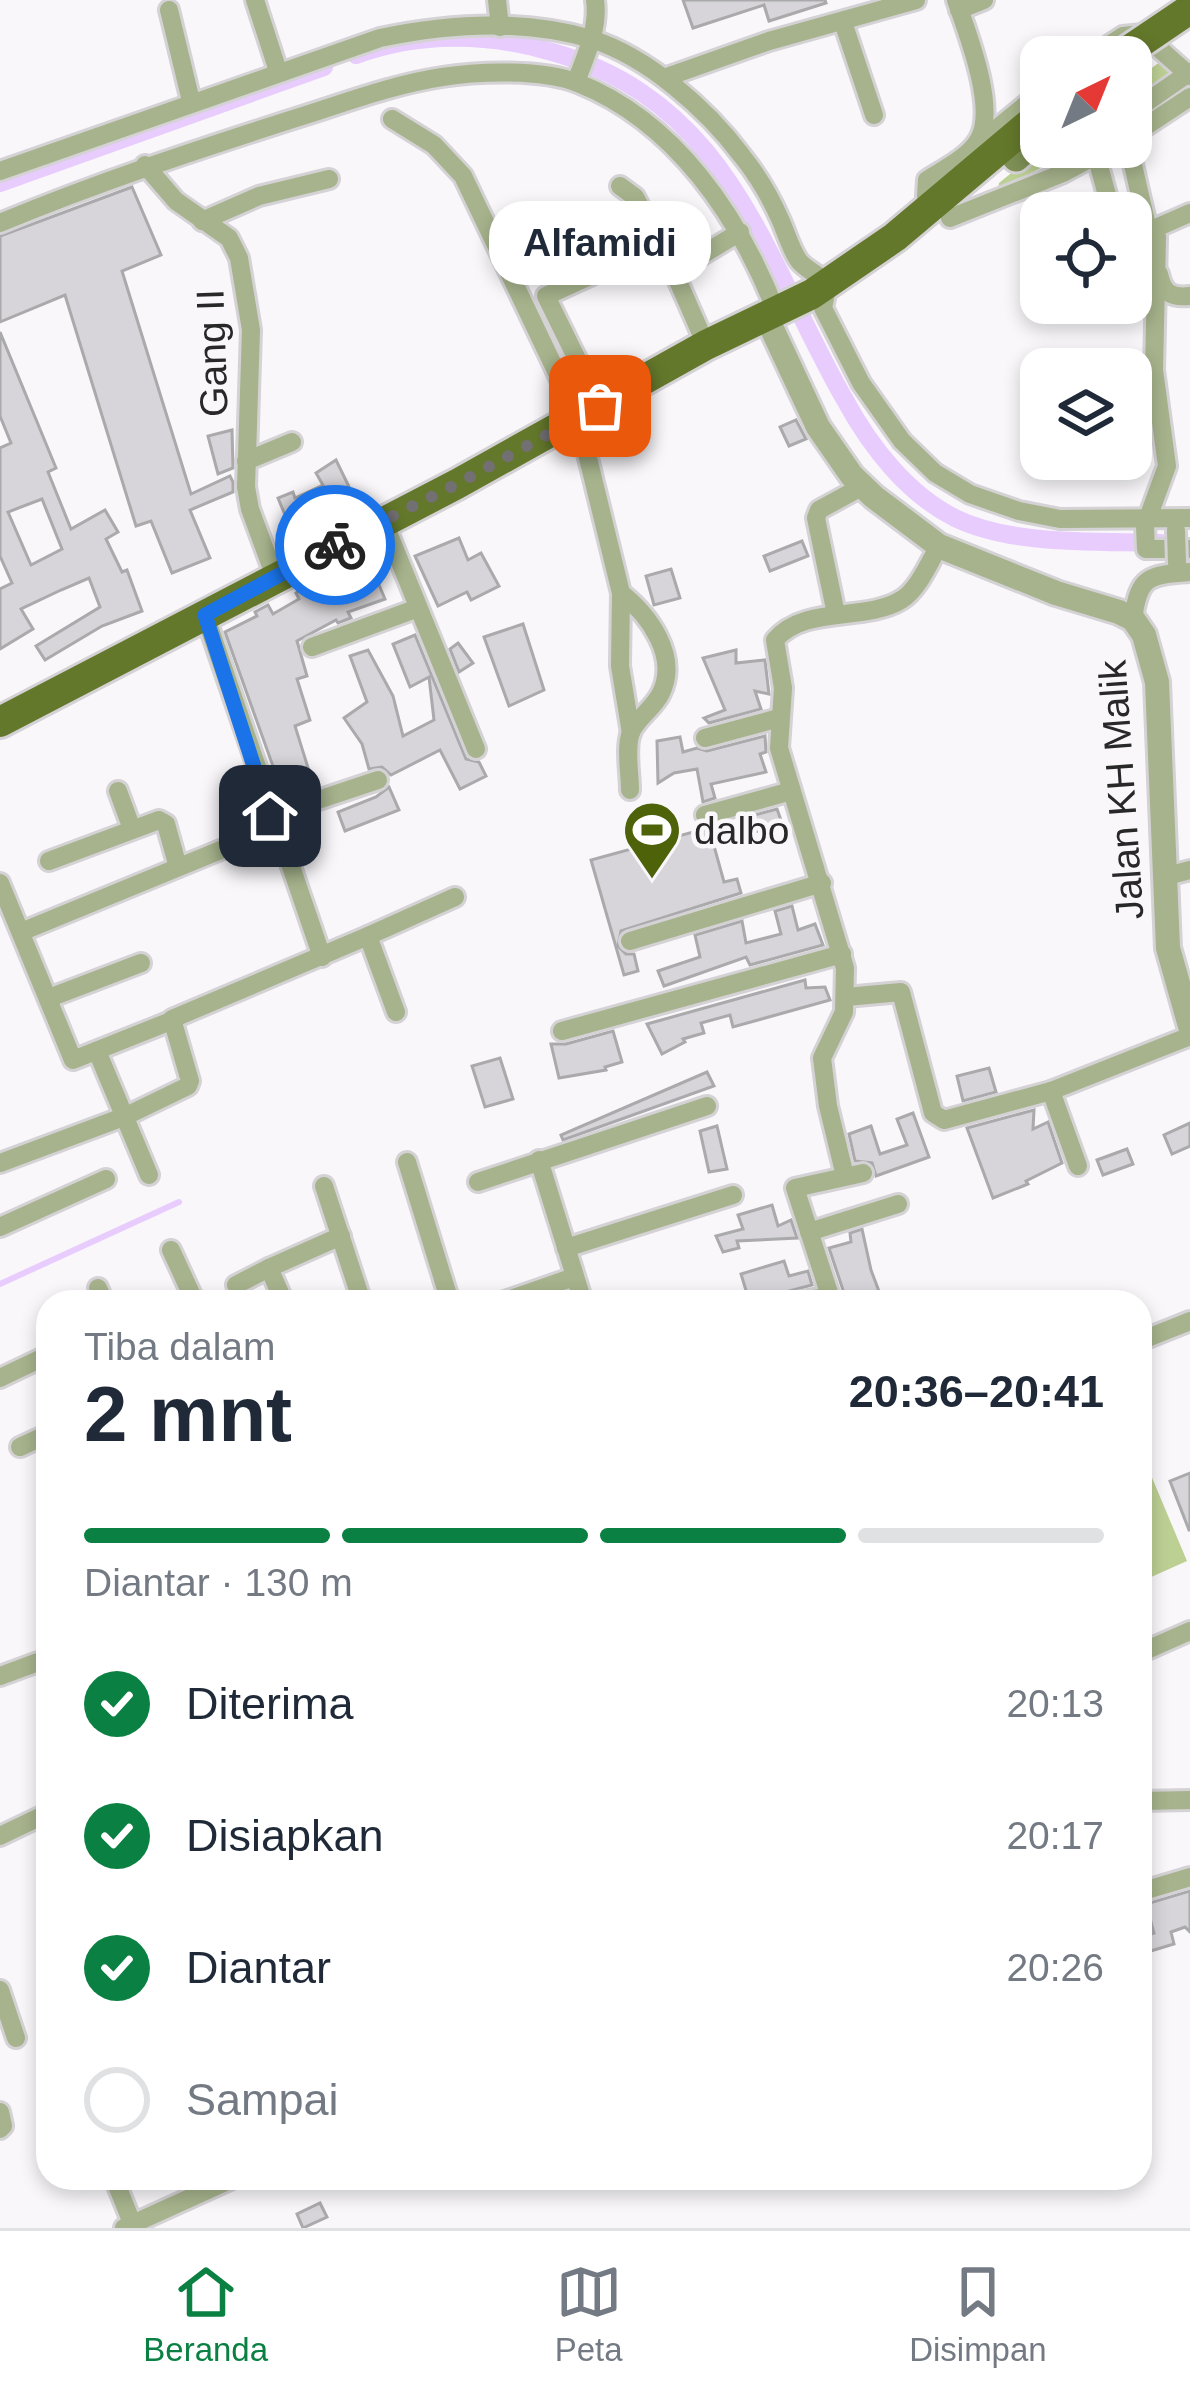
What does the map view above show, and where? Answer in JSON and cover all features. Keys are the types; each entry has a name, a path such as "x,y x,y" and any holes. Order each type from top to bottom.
{"main road":[{"path":"1150,36 1190,9"},
{"path":"1152,56 1190,30"},
{"path":"0,722 819,289 1020,145"},
{"path":"819,289 865,272 950,218 1020,147"}],"street":[{"path":"255,0 278,71"},
{"path":"497,0 500,27"},
{"path":"578,78 598,24 595,0"},
{"path":"664,78 769,41 916,0"},
{"path":"926,196 927,180 978,142 984,126 981,84 958,5 984,0"},
{"path":"169,10 190,101"},
{"path":"843,22 874,116"},
{"path":"0,171 380,38 432,27 500,27 588,42 664,78 709,117 742,155 767,191 800,263 818,272 824,308 861,383 902,441 934,472 970,494 1019,512 1060,519 1126,520 1132,516 1180,522 1184,564"},
{"path":"1152,42 1190,74 1152,99"},
{"path":"0,223 145,165 387,87 446,76 516,73 578,78 690,163 740,232 775,312"},
{"path":"1152,122 1190,97"},
{"path":"819,289 850,255 989,146 1000,126 1020,109"},
{"path":"392,119 434,145 463,176 589,412"},
{"name":"Gang II","path":"145,165 176,201 249,255 246,461 250,509 274,577"},
{"path":"950,218 1071,168"},
{"path":"202,221 259,196 329,179"},
{"path":"620,186 635,196 706,345"},
{"path":"1152,230 1190,214"},
{"path":"674,272 740,232"},
{"path":"1152,236 1157,237 1154,370 1167,466 1145,526 1146,549 1184,564"},
{"path":"1152,262 1167,293 1175,298 1190,296"},
{"path":"594,274 546,296 589,412 621,593 620,666 631,733 630,790"},
{"name":"Jalan KH Malik","path":"775,312 818,427 862,486 939,546 1133,620 1153,658 1157,682 1168,948 1190,1031"},
{"path":"246,461 292,442"},
{"path":"836,614 816,518 819,510 862,486"},
{"path":"382,520 476,749"},
{"path":"828,1290 796,1188 854,1175 828,1106 822,1058 844,1012 846,997 842,954 779,748 783,688 775,640 784,631 905,597 939,546"},
{"path":"1133,620 1137,591 1144,582 1184,564"},
{"path":"621,593 651,623 664,658 660,696 631,733"},
{"path":"312,647 418,608"},
{"path":"205,615 272,822 322,957"},
{"path":"705,738 779,718"},
{"path":"21,932 378,780"},
{"path":"118,790 132,830"},
{"path":"705,815 791,791"},
{"path":"49,861 159,820 164,822 178,867"},
{"path":"1163,877 1190,870"},
{"path":"0,883 71,1058 171,1021 455,897"},
{"path":"630,940 822,884"},
{"path":"368,936 396,1012"},
{"path":"562,1031 842,954"},
{"path":"50,998 141,963"},
{"path":"846,997 901,992 933,1113 940,1120 1051,1091 1190,1031"},
{"path":"0,1163 126,1116 190,1083 171,1021"},
{"path":"97,1051 149,1174"},
{"path":"1051,1091 1078,1166"},
{"path":"478,1182 707,1106"},
{"path":"539,1160 579,1290"},
{"path":"407,1162 446,1290"},
{"path":"0,1227 106,1179"},
{"path":"324,1186 358,1290"},
{"path":"566,1248 733,1195"},
{"path":"809,1232 898,1204"},
{"path":"236,1285 341,1236"},
{"path":"171,1250 189,1290"},
{"path":"269,1268 279,1290"},
{"path":"537,1290 574,1277"},
{"path":"1152,1336 1190,1321"},
{"path":"0,1378 36,1361"},
{"path":"20,1447 36,1440"},
{"path":"1152,1648 1190,1631"},
{"path":"0,1676 36,1663"},
{"path":"1152,1802 1190,1800"},
{"path":"0,1835 36,1818"},
{"path":"1152,1888 1190,1877"},
{"path":"0,1990 16,2038"},
{"path":"0,2112 0,2129"},
{"path":"118,2190 130,2227 209,2190"}],"green space":[{"path":"1164,59 1178,84 1152,104 1152,68"},
{"path":"1020,166 1041,168 998,190 999,183"},
{"path":"1152,1478 1187,1561 1152,1577"}],"building":[{"path":"683,0 826,3 769,21 764,5 693,28"},
{"path":"132,187 161,255 122,271 191,494 230,476 233,482 233,492 190,510 210,558 172,573 151,521 136,526 65,295 0,322 0,236"},
{"path":"0,332 56,468 48,472 71,529 105,510 118,532 106,539 122,572 127,570 142,611 102,626 45,660 36,646 100,607 89,578 21,609 33,629 0,649 0,589 12,583 0,556 0,448 11,443 0,416","holes":["42,499 62,549 31,565 8,512"]},
{"path":"796,420 806,439 789,446 780,427"},
{"path":"232,430 233,468 218,474 208,436"},
{"path":"336,460 353,495 335,507 288,522 278,498 293,492 295,498 323,485 316,473"},
{"path":"459,538 468,560 481,553 499,586 471,600 467,592 438,606 415,556"},
{"path":"802,541 808,556 770,571 764,556"},
{"path":"356,562 364,578 374,573 385,599 348,612 351,618 336,620 297,641 307,676 297,679 310,720 295,726 314,787 284,797 225,632 268,605 273,614 299,599 296,593 317,579"},
{"path":"671,569 680,598 654,605 646,576"},
{"path":"523,624 544,690 509,706 484,637"},
{"path":"415,635 466,759 479,762 486,776 460,789 440,750 391,775 382,767 369,769 362,744 344,718 367,702 350,656 368,650 393,696 403,736 434,720 429,677 410,687 393,644"},
{"path":"458,643 473,663 459,672 450,649"},
{"path":"736,650 736,663 765,660 769,694 755,691 761,709 709,723 704,718 725,710 703,658"},
{"path":"765,736 766,752 760,754 766,772 711,784 715,798 703,802 697,769 674,773 658,783 657,741 680,737 683,752 707,751"},
{"path":"389,787 399,810 345,831 338,812"},
{"path":"777,809 783,826 749,833 743,818"},
{"name":"dalbo","path":"722,824 726,841 714,846 724,882 737,879 741,893 621,931 618,946 634,954 638,971 624,975 591,860"},
{"path":"792,906 798,930 815,924 823,945 750,965 746,957 664,986 658,971 700,957 695,935 742,921 746,943 781,934 775,911"},
{"path":"805,980 806,988 825,987 830,1000 733,1027 730,1015 701,1023 704,1033 683,1039 685,1042 662,1054 647,1024"},
{"path":"613,1031 622,1062 606,1070 559,1078 551,1044"},
{"path":"500,1058 513,1099 485,1107 472,1066"},
{"path":"989,1068 996,1092 963,1101 957,1076"},
{"path":"707,1072 714,1086 563,1140 561,1135"},
{"path":"1034,1110 1033,1129 1048,1122 1062,1163 993,1198 967,1128"},
{"path":"913,1113 929,1157 876,1176 872,1163 855,1161 849,1134 871,1126 880,1154 907,1145 897,1119"},
{"path":"1190,1123 1190,1146 1172,1154 1164,1135"},
{"path":"717,1126 727,1169 709,1172 700,1131"},
{"path":"1127,1149 1133,1164 1103,1175 1097,1160"},
{"path":"772,1205 778,1226 791,1220 797,1238 737,1241 739,1248 723,1252 716,1236 743,1229 738,1215"},
{"path":"862,1229 878,1290 843,1290 829,1248 851,1242 850,1233"},
{"path":"784,1261 789,1276 808,1271 812,1285 746,1290 741,1274"},
{"path":"1190,1473 1190,1530 1189,1530 1170,1481"},
{"path":"1190,1891 1190,1932 1185,1927 1171,1932 1174,1944 1152,1951 1154,1933 1152,1902"},
{"path":"320,2203 327,2217 303,2228 297,2214"}],"waterway":[{"path":"356,55 404,42 478,39 552,52 613,75 662,107 702,146 735,191 855,417 891,467 921,496 955,518 1002,533 1161,543"},
{"path":"0,183 324,67"},
{"path":"0,1284 179,1202"}],"way so far":[{"path":"335,545 600,406"}],"place":[{"name":"Alfamidi","path":"600,406"},
{"name":"dalbo","path":"652,881"}],"route":[{"path":"270,816 205,615 335,545"}]}
